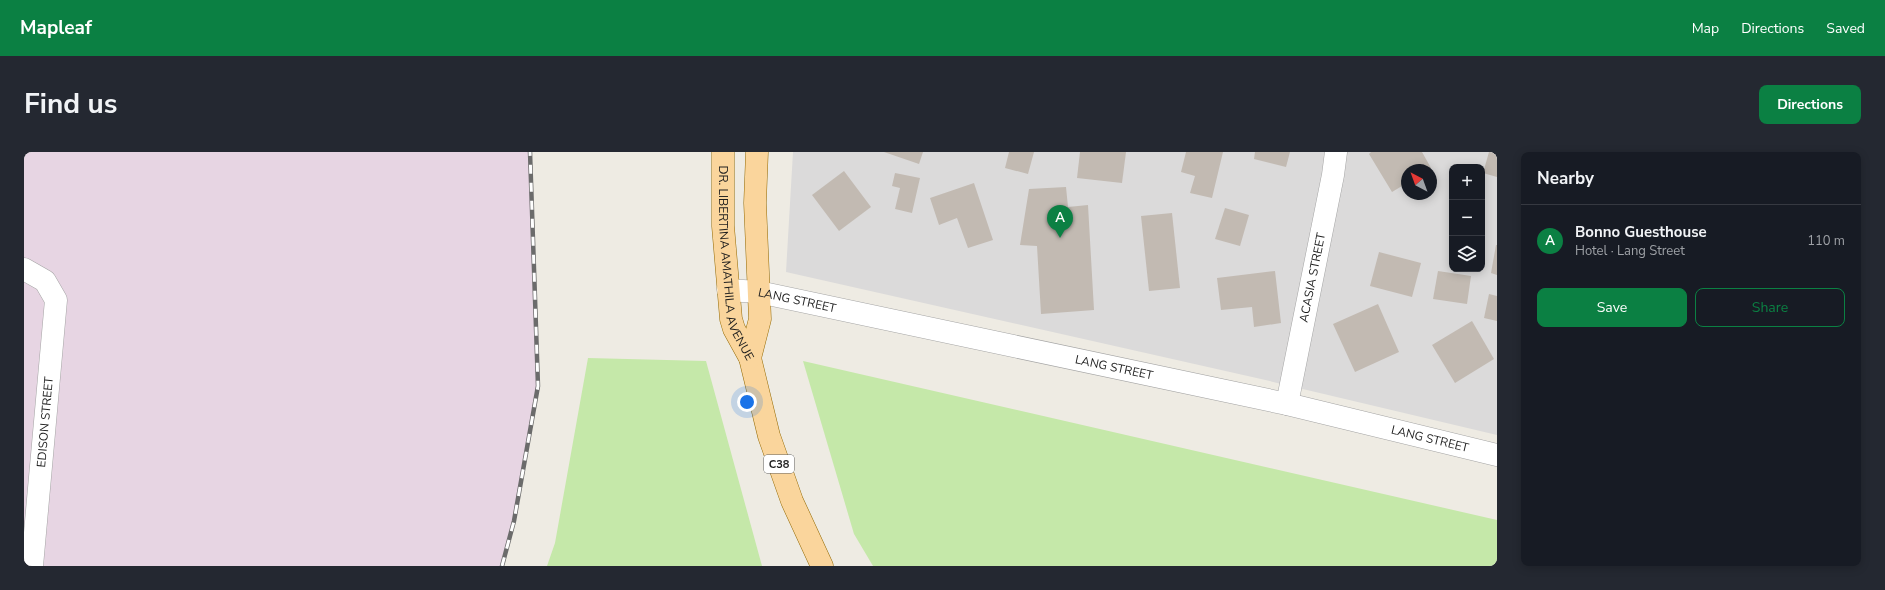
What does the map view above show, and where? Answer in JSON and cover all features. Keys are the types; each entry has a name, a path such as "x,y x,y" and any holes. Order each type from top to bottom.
{"main road":[{"name":"DR. LIBERTINA AMATHILA AVENUE","path":"723,152 723,226 731,319 734,329 750,358"},
{"name":"DR. LIBERTINA AMATHILA AVENUE","path":"750,358 760,319 755,203 757,152"},
{"name":"C38","path":"750,358 769,436 792,501 822,566"}],"street":[{"name":"ACASIA STREET","path":"1287,404 1333,175 1336,152"},
{"name":"EDISON STREET","path":"24,269 45,281 56,300 32,566"},
{"name":"LANG STREET","path":"728,290 758,292 1287,404 1497,455"}],"shaded area":[{"path":"24,152 530,152 538,386 514,521 502,566 24,566"},
{"path":"793,152 1497,152 1497,435 1261,379 786,272"}],"green space":[{"path":"588,358 706,361 762,566 547,566 555,543"},
{"path":"803,361 1497,520 1497,566 873,566 854,534"}],"building":[{"path":"884,152 923,152 919,164"},
{"path":"1009,152 1034,152 1028,174 1005,168"},
{"path":"1080,152 1126,152 1122,183 1077,178"},
{"path":"1186,152 1223,152 1212,198 1190,193 1195,176 1181,172"},
{"path":"1255,152 1290,152 1286,167 1254,159"},
{"path":"1371,152 1422,152 1429,164 1401,164 1401,187 1392,192 1369,154"},
{"path":"1489,152 1497,152 1497,177 1485,174 1485,166"},
{"path":"844,171 871,207 839,231 812,195"},
{"path":"895,173 920,178 912,213 895,209 900,188 892,186"},
{"path":"974,183 993,240 968,248 957,218 939,225 930,198"},
{"path":"1066,187 1068,207 1088,205 1094,310 1041,314 1037,246 1020,245 1029,189"},
{"path":"1225,208 1249,215 1240,246 1215,239"},
{"path":"1172,213 1180,288 1149,291 1141,216"},
{"path":"1497,245 1497,275 1491,273"},
{"path":"1379,252 1421,263 1412,297 1370,286"},
{"path":"1275,271 1281,323 1254,327 1252,307 1221,310 1217,278"},
{"path":"1438,271 1471,276 1467,304 1433,299"},
{"path":"1489,294 1497,296 1497,321 1484,318"},
{"path":"1378,304 1399,352 1355,372 1333,324"},
{"path":"1472,321 1494,359 1455,383 1432,345"}],"railway":[{"path":"502,566 514,521 538,386 530,152"}],"place":[{"name":"Bonno Guesthouse","path":"1060,238"}]}
